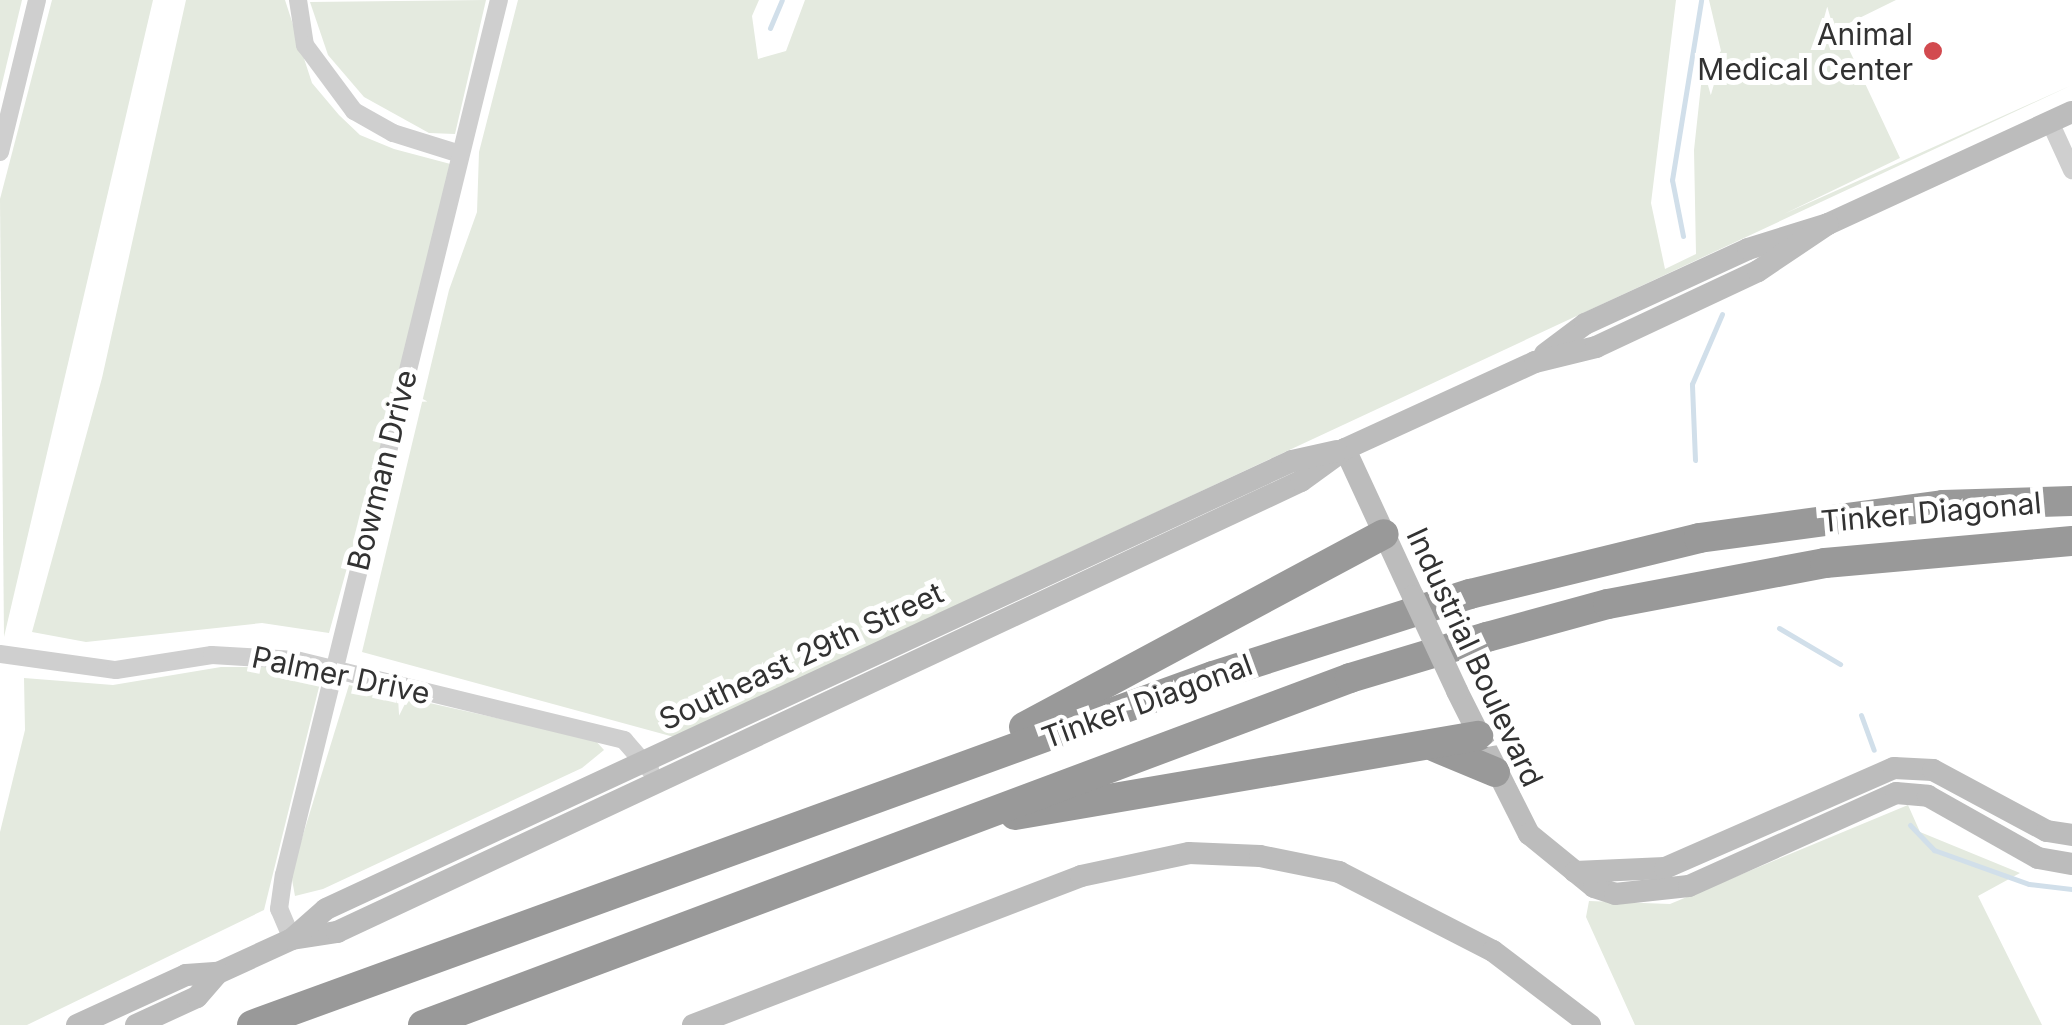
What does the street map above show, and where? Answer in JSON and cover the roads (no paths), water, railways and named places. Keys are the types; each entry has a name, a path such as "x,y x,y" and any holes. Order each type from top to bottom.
{"highway":[{"path":"1943,505 2072,485"},
{"name":"Tinker Diagonal","path":"252,1025 1231,670 1504,585 1699,538 1943,505 2072,501"},
{"path":"878,800 1130,675 1384,534"},
{"name":"Tinker Diagonal","path":"423,1025 1350,678 1608,604 1825,563 2072,541"},
{"path":"962,823 1435,747 1478,736"},
{"path":"1435,747 1494,772"}],"main road":[{"name":"Southeast 29th Street","path":"292,939 326,909 1292,461 1345,449 1535,362 1585,324 1748,249 1828,224 2072,112"},
{"name":"Southeast 29th Street","path":"77,1025 186,975 218,973 292,939 337,932 1302,482 1345,449"},
{"name":"Industrial Boulevard","path":"1345,449 1494,772 1529,834 1574,872 1616,894 1649,895 1689,886 1896,793 1914,792 2038,858 2072,864"},
{"path":"1574,872 1665,868 1894,768 1933,770 2047,831 2072,835"},
{"path":"1775,820 1785,842"},
{"path":"693,1025 1080,876 1190,853 1260,856 1339,872 1492,952 1590,1025"},
{"name":"Southeast 29th Street","path":"136,1025 196,998 218,973"}],"street":[{"path":"0,152 37,0"},
{"path":"298,0 305,45 354,111 393,133 460,154"},
{"name":"Bowman Drive","path":"292,939 279,909 333,669 498,0"},
{"path":"2050,122 2072,170"},
{"name":"Palmer Drive","path":"0,654 116,670 252,653 624,740 660,782"}],"waterway":[{"path":"770,28 782,0"},
{"path":"1683,236 1672,180 1701,0"},
{"path":"1695,460 1692,384 1722,314"},
{"path":"1779,628 1840,664"},
{"path":"1861,715 1874,750"},
{"path":"1910,825 1934,850 2029,884 2072,889"}],"place":[{"name":"Animal Medical Center","path":"1933,51"}]}
